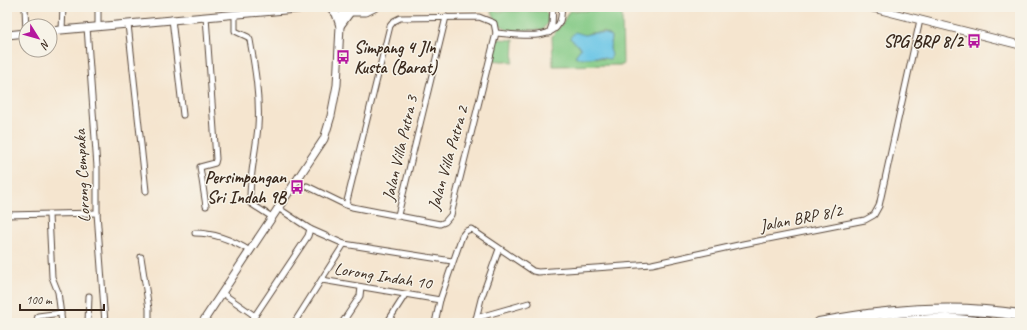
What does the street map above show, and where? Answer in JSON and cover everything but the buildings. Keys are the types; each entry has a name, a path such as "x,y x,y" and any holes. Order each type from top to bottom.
{"highway":[{"path":"819,323 895,311 942,309 1020,315"},
{"path":"883,323 948,319 988,323"}],"main road":[{"path":"58,30 318,7"},
{"path":"202,323 324,139 331,116 337,85 340,24 336,14 330,7"},
{"path":"340,24 350,9 366,12 376,7"},
{"path":"869,7 1020,45"},
{"path":"7,35 18,34"}],"street":[{"path":"25,7 25,18"},
{"path":"62,30 63,7"},
{"path":"98,7 98,26"},
{"path":"549,33 552,25 554,7"},
{"path":"346,205 390,26 394,21 400,18 479,17 489,20 496,27 496,33 539,35 549,33 558,26 562,7"},
{"path":"234,15 236,31 248,37 250,40 256,90 258,126 253,156 250,202 252,206 272,217"},
{"path":"206,17 216,160 215,163 200,167 206,206"},
{"name":"Jalan Villa Putra 3","path":"398,215 446,18"},
{"path":"172,19 183,115"},
{"name":"Jalan BRP 8/2","path":"500,249 533,271 652,264 865,220 874,215 879,206 920,20"},
{"path":"128,24 146,191"},
{"name":"Lorong Cempaka","path":"87,27 97,167 97,213 105,323"},
{"name":"Jalan Villa Putra 2","path":"307,186 346,205 440,224 445,222 451,215 496,33"},
{"path":"278,208 310,229 344,244 452,261"},
{"path":"7,215 97,213"},
{"path":"49,215 52,277 58,292 62,323"},
{"path":"250,323 308,236 310,229"},
{"path":"435,323 440,300 452,261 462,236 466,231 471,229 500,249 481,299 476,320"},
{"path":"195,233 206,233 222,238 250,251"},
{"path":"294,323 344,244"},
{"path":"140,258 149,309 149,323"},
{"name":"Lorong Indah 10","path":"322,280 440,300"},
{"path":"342,323 360,296 361,287"},
{"path":"222,293 254,316"},
{"path":"387,323 405,295"},
{"path":"88,323 89,296"},
{"path":"476,320 529,303"},
{"path":"36,323 38,316 61,313"}],"green space":[{"path":"622,10 623,65 553,66 552,36 562,24 569,11","holes":["604,32 611,36 610,49 612,55 603,59 582,58 575,56 581,48 585,35"]},
{"path":"491,11 545,11 548,14 548,23 542,30 508,30 499,24"},
{"path":"499,39 514,40 513,62 491,60 494,44"}],"water":[{"path":"575,32 585,35 598,33 611,36 610,49 612,55 610,59 597,57 583,58 575,56 581,48 570,38"}],"place":[{"name":"SPG BRP 8/2","path":"974,41"},
{"name":"Simpang 4 Jln Kusta (Barat)","path":"343,57"},
{"name":"Persimpangan Sri Indah 9B","path":"297,187"}]}
